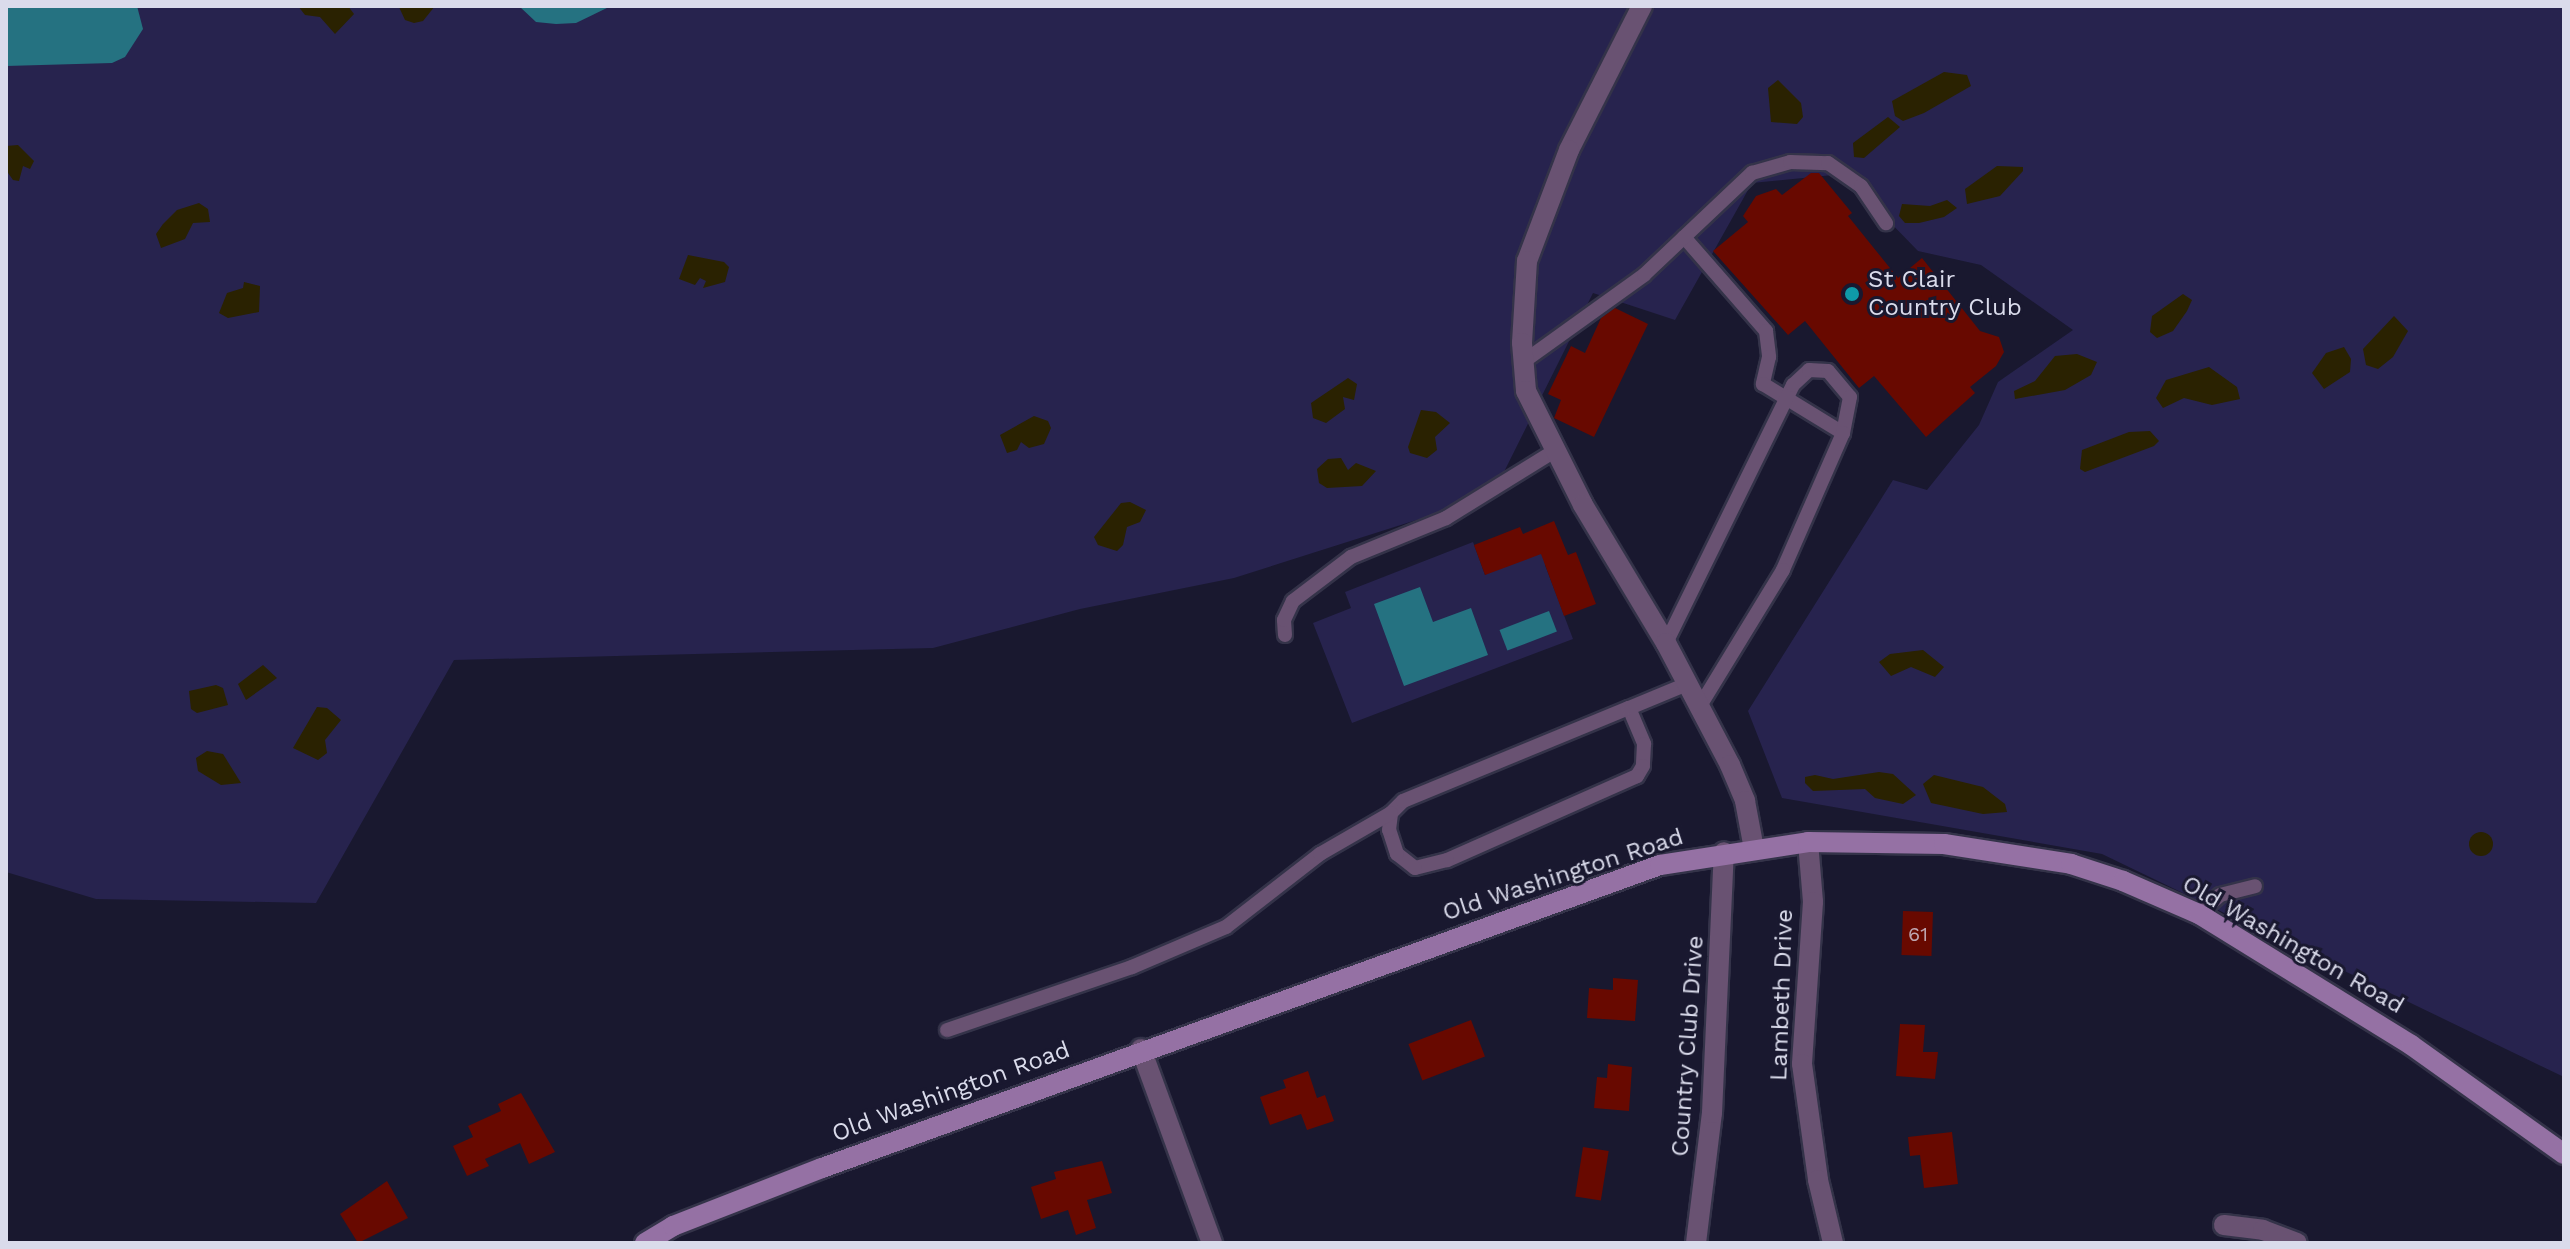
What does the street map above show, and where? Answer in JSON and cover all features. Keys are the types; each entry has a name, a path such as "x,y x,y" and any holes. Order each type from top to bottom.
{"street":[{"path":"1642,6 1569,150 1527,261 1523,362 1526,391 1700,706 1745,801 1754,849"},
{"name":"Old Washington Road","path":"645,1243 734,1201 1141,1049 1660,865 1724,852 1808,842 1944,844 2071,864 2199,914 2411,1045 2564,1154"},
{"name":"Lambeth Drive","path":"1808,842 1813,902 1802,1064 1816,1168 1833,1243"},
{"name":"Country Club Drive","path":"1696,1243 1712,1113 1724,852"},
{"path":"1141,1049 1212,1243"},
{"path":"2224,1225 2297,1243"}],"lane":[{"path":"1523,362 1644,275 1752,173 1812,160 1844,170 1886,223"},
{"path":"1684,237 1766,331 1769,357 1763,384 1843,433"},
{"path":"1666,643 1785,400 1809,370 1828,371 1850,397 1843,433 1783,570 1700,706"},
{"path":"1285,635 1284,620 1293,601 1351,557 1446,518 1556,450"},
{"path":"947,1030 1132,967 1226,927 1320,854 1391,813 1403,801 1687,684"},
{"path":"1391,813 1389,830 1397,854 1415,868 1447,860 1637,776 1643,766 1644,744 1629,708"},
{"path":"2199,914 2220,895 2255,886"}],"shaded area":[{"path":"6,6 2564,6 2564,1077 2102,854 1782,798 1748,711 1893,480 1927,490 1979,425 1998,382 2073,330 1981,265 1918,251 1843,174 1752,183 1675,320 1593,293 1492,496 1234,578 1080,609 933,648 454,660 316,903 96,899 6,872"},
{"path":"6,6 137,6 143,29 125,57 112,63 6,66"},
{"path":"519,6 611,6 576,23 556,24 536,22"},
{"path":"1473,542 1485,575 1544,543 1545,565 1573,639 1352,723 1313,623 1351,608 1345,592"},
{"path":"1420,587 1433,622 1471,608 1488,655 1404,686 1374,604"},
{"path":"1549,611 1557,632 1507,651 1500,630"}],"sand":[{"path":"298,6 348,6 354,14 335,34 320,17 305,15"},
{"path":"435,6 423,21 414,23 405,20 399,7"},
{"path":"1944,72 1967,75 1971,86 1924,113 1903,121 1895,116 1892,101"},
{"path":"1778,80 1801,103 1803,117 1797,124 1771,122 1768,88"},
{"path":"1888,117 1900,127 1864,158 1854,157 1853,143"},
{"path":"18,145 34,161 30,169 23,166 19,181 13,180 6,170 6,146"},
{"path":"1997,166 2023,167 2023,171 2000,196 1967,204 1965,189"},
{"path":"1947,200 1957,208 1944,217 1905,223 1899,216 1902,204 1930,206"},
{"path":"199,203 208,209 210,222 193,223 185,239 161,248 156,234 163,224 177,210"},
{"path":"688,255 724,262 729,267 725,282 703,288 706,281 700,278 695,285 679,279"},
{"path":"244,282 260,286 259,312 228,318 219,313 227,293 243,288"},
{"path":"2183,294 2192,300 2187,311 2173,331 2157,338 2150,332 2152,316"},
{"path":"2394,316 2408,331 2393,357 2378,369 2366,365 2363,349"},
{"path":"2344,347 2351,359 2350,372 2324,389 2312,373 2326,353"},
{"path":"2077,354 2097,362 2091,375 2065,390 2015,399 2014,391 2035,381 2055,356"},
{"path":"2209,367 2237,387 2240,399 2212,405 2184,398 2163,408 2156,398 2166,380"},
{"path":"1348,378 1357,384 1354,400 1343,397 1345,409 1326,423 1313,418 1311,403"},
{"path":"1421,410 1436,412 1450,423 1435,437 1437,450 1427,458 1410,453 1408,447"},
{"path":"1034,416 1048,421 1051,428 1044,444 1029,448 1021,442 1017,450 1007,453 1000,435"},
{"path":"2150,431 2159,441 2154,446 2085,472 2080,469 2082,450 2129,432"},
{"path":"1341,458 1348,470 1356,463 1376,471 1362,486 1327,488 1319,483 1317,469 1328,459"},
{"path":"1130,502 1146,510 1140,522 1127,527 1123,545 1117,551 1098,545 1094,537 1121,503"},
{"path":"1923,650 1944,667 1935,677 1911,667 1891,676 1879,662 1890,654"},
{"path":"263,665 277,678 246,700 238,684"},
{"path":"216,685 223,688 228,705 197,713 191,709 189,691"},
{"path":"317,707 327,708 341,720 325,740 327,753 318,760 293,748"},
{"path":"207,751 223,754 241,783 221,785 198,771 196,758"},
{"path":"1879,772 1893,774 1916,795 1903,804 1875,798 1865,789 1813,791 1805,783 1805,777 1815,775 1833,779"},
{"path":"1934,775 1983,787 2005,804 2007,812 1983,814 1931,803 1923,784"},
{"path":"2481,832 2489,836 2493,844 2489,852 2481,856 2473,852 2469,844 2473,836"}],"building":[{"name":"St Clair Country Club","path":"1811,173 1819,173 1852,213 1848,216 1898,278 1922,258 1980,331 1999,337 2004,352 1996,366 1970,387 1975,393 1926,437 1874,376 1859,388 1805,321 1788,335 1713,251 1748,222 1743,216 1756,196 1776,189 1782,195"},
{"path":"1615,308 1648,324 1594,437 1554,418 1561,400 1548,394 1571,346 1585,353 1601,318"},
{"path":"1554,521 1568,555 1576,552 1596,604 1564,616 1541,554 1485,575 1474,545 1520,527 1523,534"},
{"path":"1903,911 1933,912 1931,956 1901,955"},
{"path":"1613,978 1638,980 1635,1021 1587,1018 1589,988 1613,990"},
{"path":"1471,1020 1485,1056 1422,1080 1408,1044"},
{"path":"1900,1024 1925,1025 1923,1052 1938,1052 1935,1079 1896,1076"},
{"path":"1608,1064 1632,1067 1629,1111 1594,1108 1597,1077 1607,1078"},
{"path":"1308,1071 1317,1098 1325,1095 1334,1121 1307,1130 1301,1114 1270,1125 1260,1097 1286,1088 1283,1080"},
{"path":"521,1093 555,1152 529,1164 520,1143 485,1159 489,1166 467,1176 453,1146 473,1137 468,1126 501,1111 498,1104"},
{"path":"1952,1132 1958,1184 1924,1188 1920,1155 1910,1156 1908,1137"},
{"path":"1583,1147 1609,1151 1601,1200 1575,1196"},
{"path":"1102,1161 1112,1193 1087,1200 1096,1228 1076,1235 1068,1210 1041,1219 1031,1187 1056,1179 1054,1172"},
{"path":"387,1181 408,1218 358,1243 340,1214"}],"place":[{"name":"St Clair Country Club","path":"1852,294"}]}
